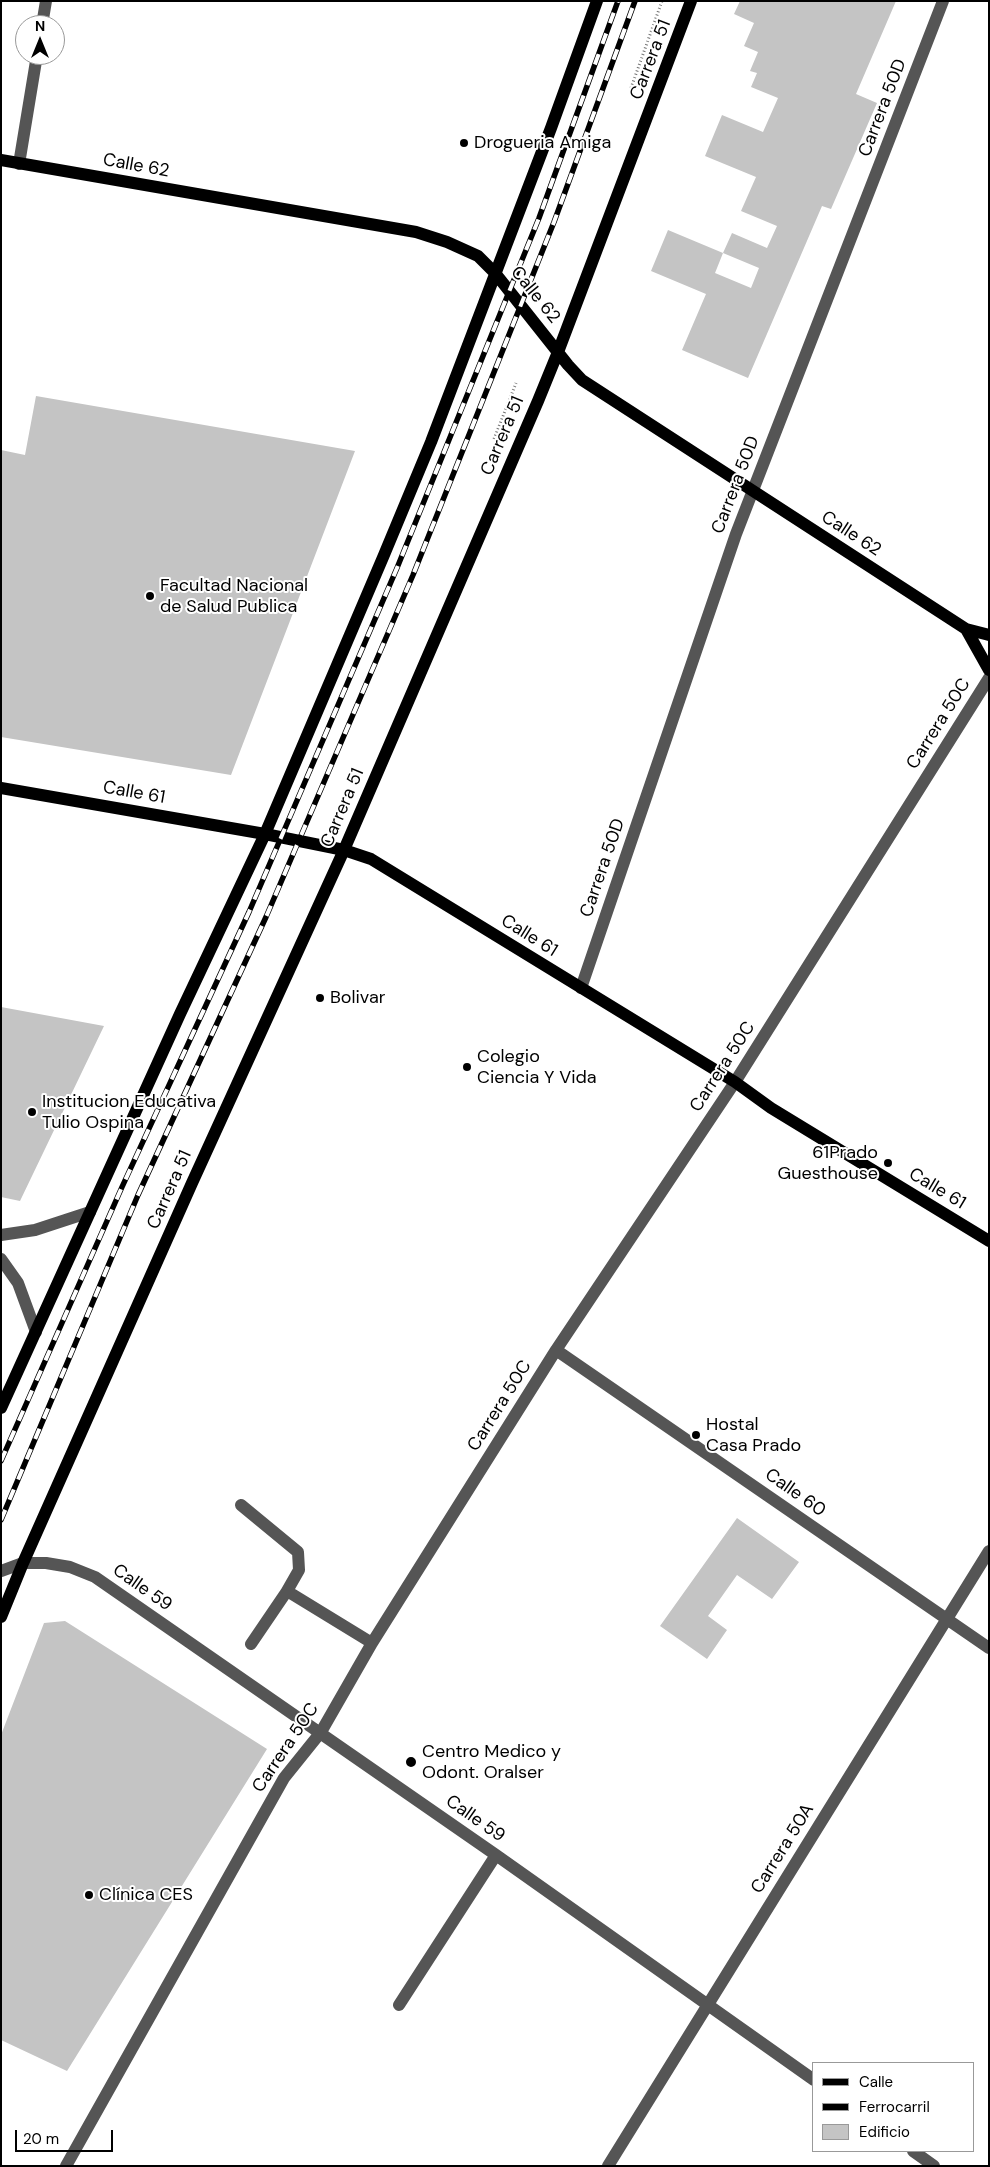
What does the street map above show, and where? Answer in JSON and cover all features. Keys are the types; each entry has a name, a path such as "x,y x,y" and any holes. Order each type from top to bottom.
{"main road":[{"path":"1,1408 265,834 431,442 597,1"},
{"name":"Carrera 51","path":"1,1618 23,1563 192,1183 344,850 558,352 691,1"},
{"name":"Calle 62","path":"1,160 416,232 447,242 478,256 495,273 582,380 966,629 989,635"},
{"name":"Calle 62","path":"966,629 989,670"},
{"name":"Calle 61","path":"1,788 265,834 344,850 383,865 735,1082 771,1108 989,1241"}],"street":[{"path":"44,15 46,1"},
{"name":"Carrera 50D","path":"581,988 736,534 943,1"},
{"path":"19,164 35,65"},
{"name":"Carrera 50C","path":"66,2166 284,1778 321,1732 372,1643 556,1350 735,1082 989,678"},
{"path":"1,1235 35,1230 90,1212"},
{"path":"1,1259 18,1282 36,1332"},
{"name":"Calle 60","path":"556,1350 989,1648"},
{"path":"241,1505 298,1552 299,1570 288,1591 251,1644"},
{"name":"Carrera 50A","path":"608,2166 989,1551"},
{"name":"Calle 59","path":"1,1571 23,1563 46,1563 70,1567 95,1577 321,1732 812,2079"},
{"path":"288,1591 372,1643"},
{"path":"399,2005 496,1855"},
{"path":"914,2152 934,2166"}],"building":[{"path":"740,1 896,1 856,94 877,103 831,209 822,206 748,378 682,350 706,294 651,271 668,230 723,253 732,233 767,248 777,226 741,211 756,177 705,156 722,115 763,132 778,98 751,87 757,73 750,71 758,52 744,46 754,23 734,14","holes":["723,253 759,268 751,288 715,273"]},
{"name":"Facultad Nacional de Salud Publica","path":"36,396 355,451 231,775 1,737 1,450 25,455"},
{"name":"Institucion Educativa Tulio Ospina","path":"1,1007 104,1026 20,1201 1,1197"},
{"path":"737,1518 799,1562 772,1599 737,1575 708,1616 727,1630 707,1659 660,1626"},
{"name":"Clínica CES","path":"65,1621 267,1749 67,2071 1,2040 1,1735 44,1623"}],"railway":[{"path":"1,1461 122,1187 249,912 397,568 539,218 618,1"},
{"path":"1,1520 138,1195 266,917 413,575 554,222 635,1"}],"place":[{"name":"Drogueria Amiga","path":"464,143"},
{"name":"Facultad Nacional de Salud Publica","path":"150,596"},
{"name":"Bolivar","path":"320,998"},
{"name":"Colegio Ciencia Y Vida","path":"467,1067"},
{"name":"Institucion Educativa Tulio Ospina","path":"32,1112"},
{"name":"61Prado Guesthouse","path":"888,1163"},
{"name":"Hostal Casa Prado","path":"696,1435"},
{"name":"Centro Medico y Odont. Oralser","path":"411,1762"},
{"name":"Clínica CES","path":"89,1895"}]}
